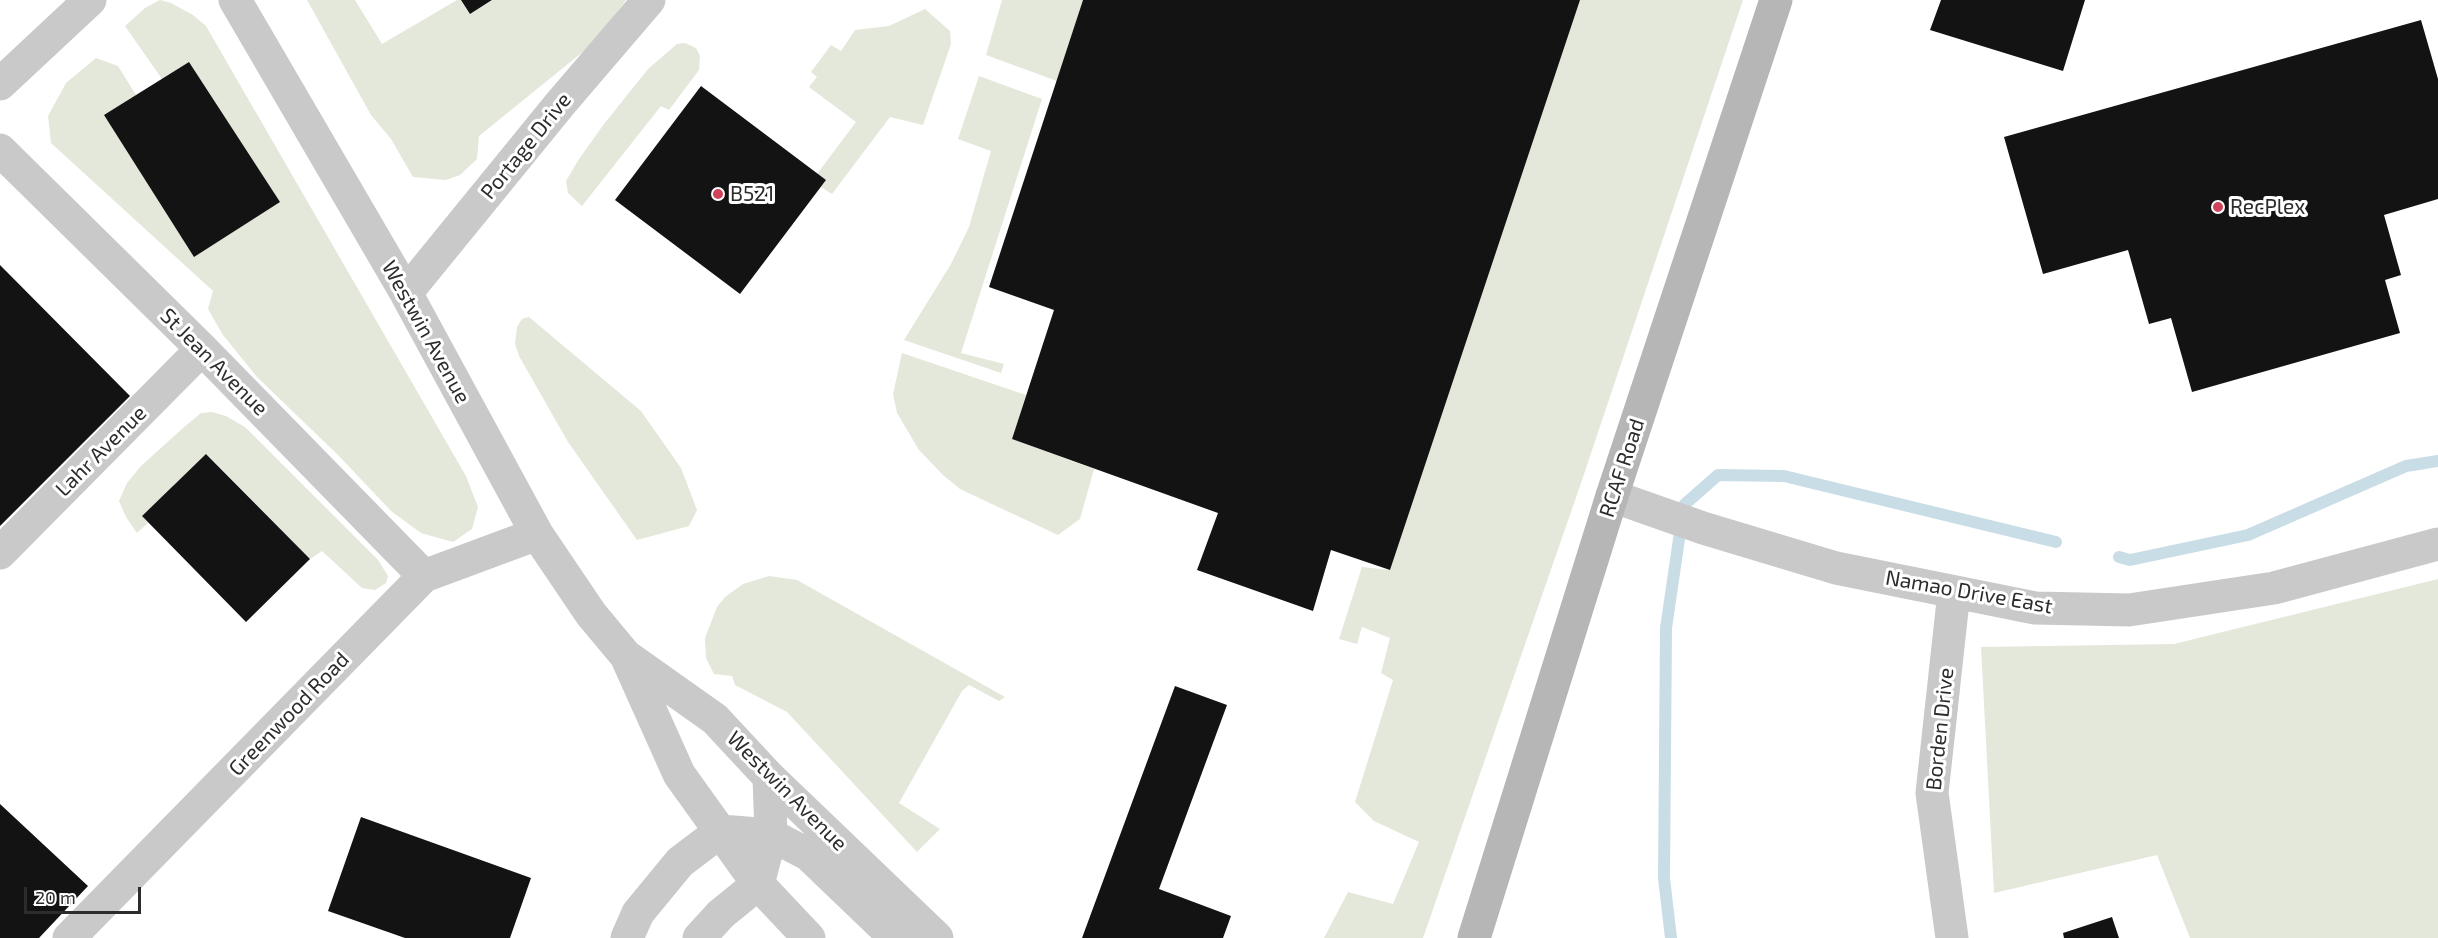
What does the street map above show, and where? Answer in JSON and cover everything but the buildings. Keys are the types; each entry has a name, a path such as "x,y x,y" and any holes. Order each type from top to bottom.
{"main road":[{"name":"RCAF Road","path":"1474,938 1612,496 1776,0"}],"street":[{"path":"0,84 90,0"},
{"name":"Westwin Avenue","path":"235,0 406,293 537,534 591,614 626,656 715,719 769,777 935,937"},
{"name":"Portage Drive","path":"406,293 560,104 649,0"},
{"name":"St Jean Avenue","path":"0,150 202,349 424,576"},
{"name":"Lahr Avenue","path":"0,553 202,349"},
{"name":"Namao Drive East","path":"1612,496 1703,528 1836,568 2035,608 2129,610 2274,588 2438,544"},
{"name":"Greenwood Road","path":"69,938 424,576 537,534"},
{"name":"Borden Drive","path":"1952,938 1932,793 1954,592"},
{"name":"Westwin Avenue","path":"626,656 679,774 758,884 809,938"},
{"path":"699,938 721,914 758,884 771,835 769,777"},
{"path":"627,938 638,913 681,862 721,831 771,835 809,855 882,925 935,937"}],"shaded area":[{"path":"160,0 171,3 193,15 206,26 466,476 478,507 472,529 453,542 421,533 391,511 338,455 257,377 223,335 208,309 213,291 51,143 48,116 66,83 96,58 118,66 136,95 162,79 125,26 145,8"},
{"path":"307,0 355,0 382,44 457,0 462,0 470,14 493,0 626,0 595,42 479,136 477,159 460,175 446,180 413,177 391,139 371,115"},
{"path":"1002,0 1083,0 1057,81 986,55"},
{"path":"1580,0 1743,0 1580,486 1423,938 1324,938 1348,892 1393,904 1419,842 1374,821 1355,802 1393,680 1381,673 1390,638 1362,627 1357,644 1339,639 1362,567 1390,570"},
{"path":"925,9 950,31 951,44 923,125 890,117 832,194 821,187 826,180 817,174 856,122 809,87 817,77 811,72 831,45 841,51 855,30 889,26"},
{"path":"685,43 696,48 700,56 699,70 669,110 661,106 582,206 568,193 566,181 579,159 648,69 677,44"},
{"path":"979,76 1042,99 961,353 1004,364 1001,373 904,340 951,264 969,227 991,151 958,139"},
{"path":"529,317 641,411 681,468 697,510 689,526 637,540 568,442 519,356 515,344 517,327 522,319"},
{"path":"902,353 1026,395 1012,439 1094,469 1080,519 1058,535 960,489 943,475 919,450 897,413 893,394"},
{"path":"212,412 226,416 245,427 378,560 388,576 386,583 375,590 362,588 322,551 310,559 207,454 142,516 148,523 137,533 119,501 127,483 141,466 183,428 201,413"},
{"path":"769,576 797,580 1005,697 999,701 969,685 962,691 899,803 940,829 917,852 787,712 735,685 732,676 714,674 706,658 705,638 717,607 725,597 743,584"},
{"path":"2438,579 2438,938 2190,938 2157,855 1994,893 1981,647 2174,644"}],"waterway":[{"path":"2119,557 2130,560 2248,535 2406,466 2438,461"},
{"path":"1671,938 1664,878 1666,628 1684,505 1718,475 1784,476 2056,542"}],"place":[{"name":"B521","path":"718,194"},
{"name":"RecPlex","path":"2218,207"}]}
